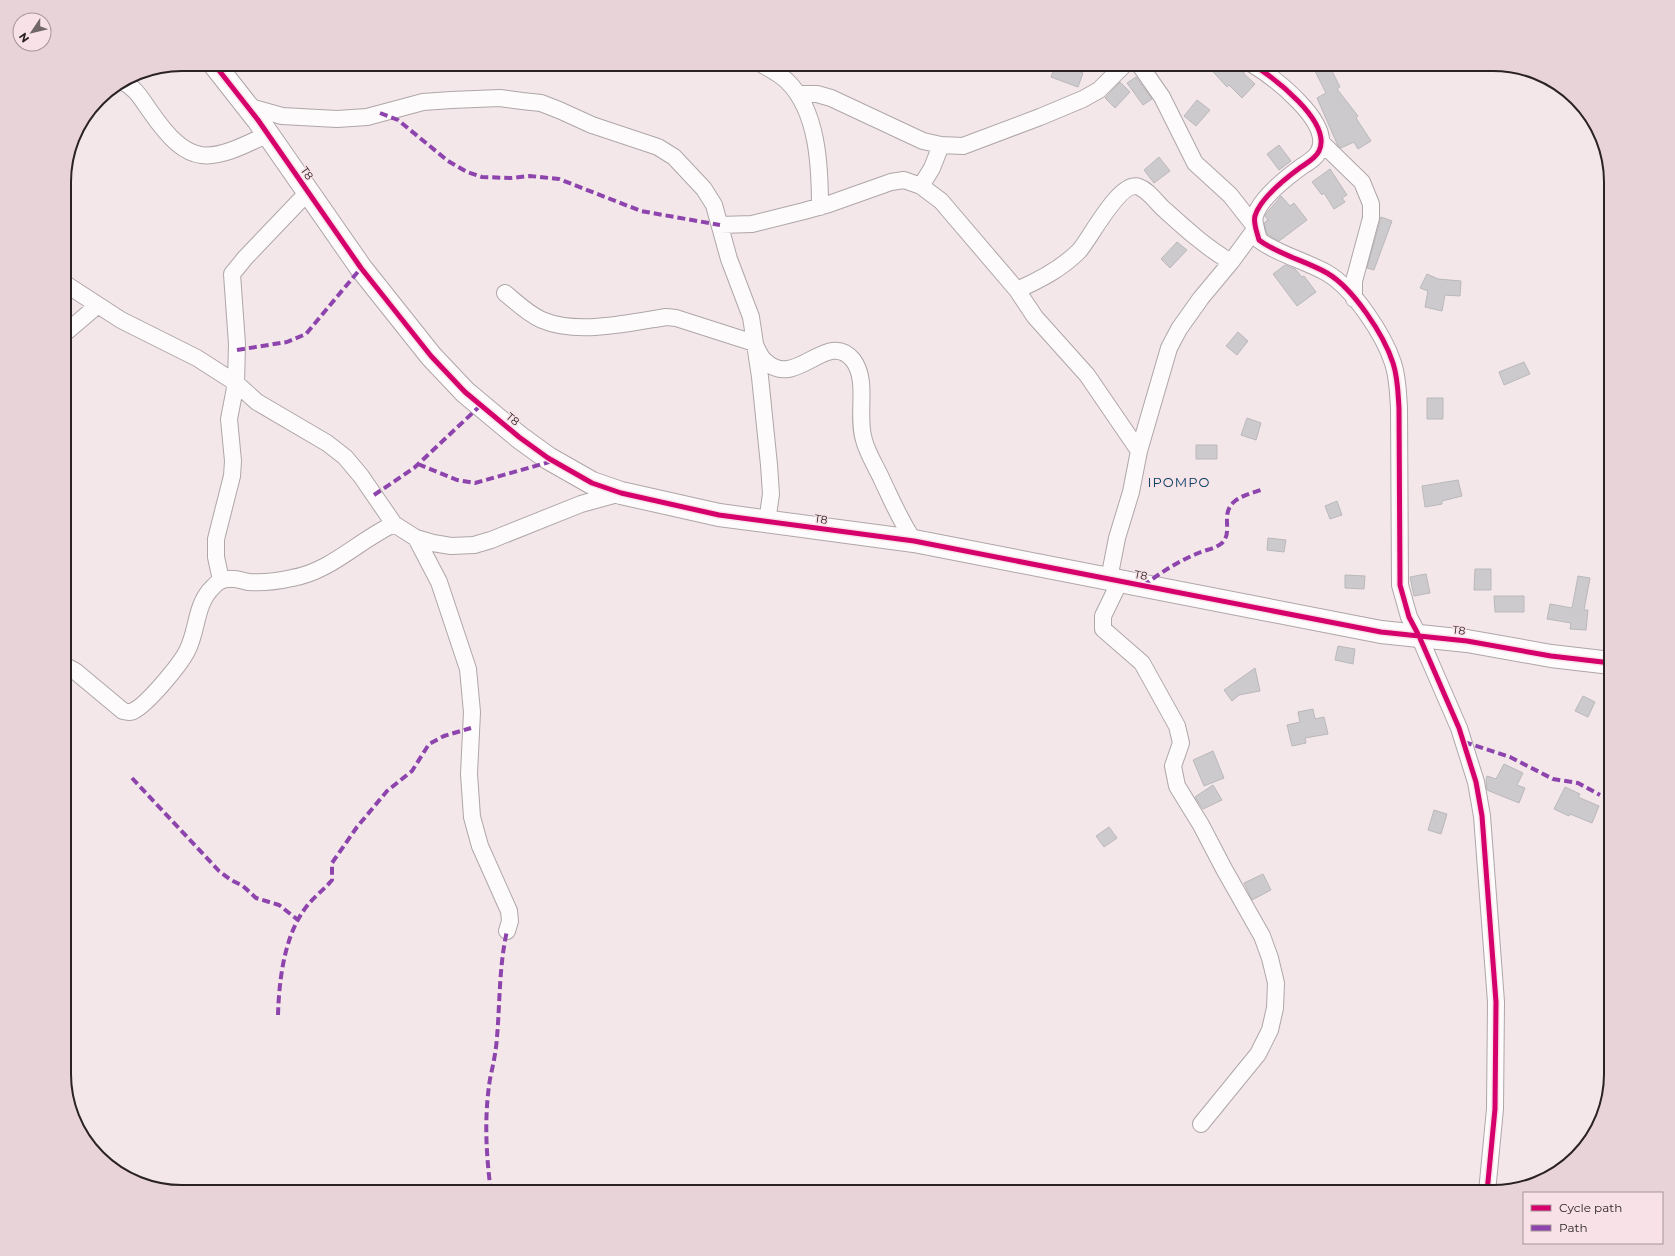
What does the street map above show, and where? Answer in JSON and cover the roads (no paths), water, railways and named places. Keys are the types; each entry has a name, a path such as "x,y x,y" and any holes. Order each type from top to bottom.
{"street":[{"name":"T8","path":"220,71 268,134 375,286 432,356 465,392 518,437 548,458 592,483 621,494 719,515 914,541 1381,632 1467,641 1551,656 1604,663"},
{"path":"771,71 786,81 798,94 814,132 820,180 820,207"},
{"path":"798,94 818,94 831,98 923,141 941,145 963,146 1072,105 1099,90 1118,71"},
{"path":"1144,71 1162,97 1195,163 1230,195 1256,228"},
{"path":"1262,71 1278,82 1306,110 1319,131 1322,143 1362,182 1371,204 1370,218 1354,281 1354,299"},
{"path":"128,85 137,92 170,139 182,149 189,152 207,155 223,154 268,134"},
{"path":"247,106 282,116 337,119 367,117 409,105 451,100 500,98 541,103 592,125 658,147 674,157 704,189 714,205 729,259 751,316 760,377 769,465 771,494 767,522"},
{"path":"1322,143 1319,152 1264,200 1255,217 1256,228 1259,240 1268,247 1285,253 1328,274 1342,285 1370,318 1383,339 1393,363 1398,386 1400,585 1409,617 1419,636 1459,728 1476,782 1482,816 1496,1002 1495,1109 1489,1185"},
{"path":"921,186 932,168 941,145"},
{"path":"720,225 752,224 820,207 891,182 904,180 921,186 941,200 1017,290 1035,317 1087,375 1139,452"},
{"path":"1017,290 1050,274 1072,257 1090,237 1117,198 1131,186 1138,186 1147,192 1214,252 1231,262"},
{"path":"221,580 216,557 216,539 232,476 233,461 229,419 236,383 237,344 232,274 245,258 308,192"},
{"path":"1201,1124 1258,1054 1270,1030 1275,1008 1276,983 1270,958 1262,936 1224,870 1201,825 1177,786 1173,766 1181,743 1177,726 1142,663 1103,629 1103,616 1114,580 1117,538 1131,492 1139,452 1169,348 1178,329 1256,228"},
{"path":"71,288 121,320 197,358 236,383 257,402 282,418 305,429 344,457 361,476 394,524 416,538 451,546 474,545 491,540 582,504 621,494"},
{"path":"505,293 542,320 564,325 584,327 607,326 666,317 676,318 754,343 765,361 783,370 793,369 829,350 839,351 853,360 862,378 861,424 864,440 892,504 914,541"},
{"path":"71,328 98,305"},
{"path":"71,669 123,711 130,712 136,710 156,691 187,652 195,633 199,610 213,586 221,580 230,578 249,582 269,581 293,578 315,572 379,530 394,524"},
{"path":"416,538 439,582 468,669 472,712 468,774 472,817 480,846 509,910 510,922 507,931"}],"district":[{"name":"IPOMPO","path":"1179,482"}]}
